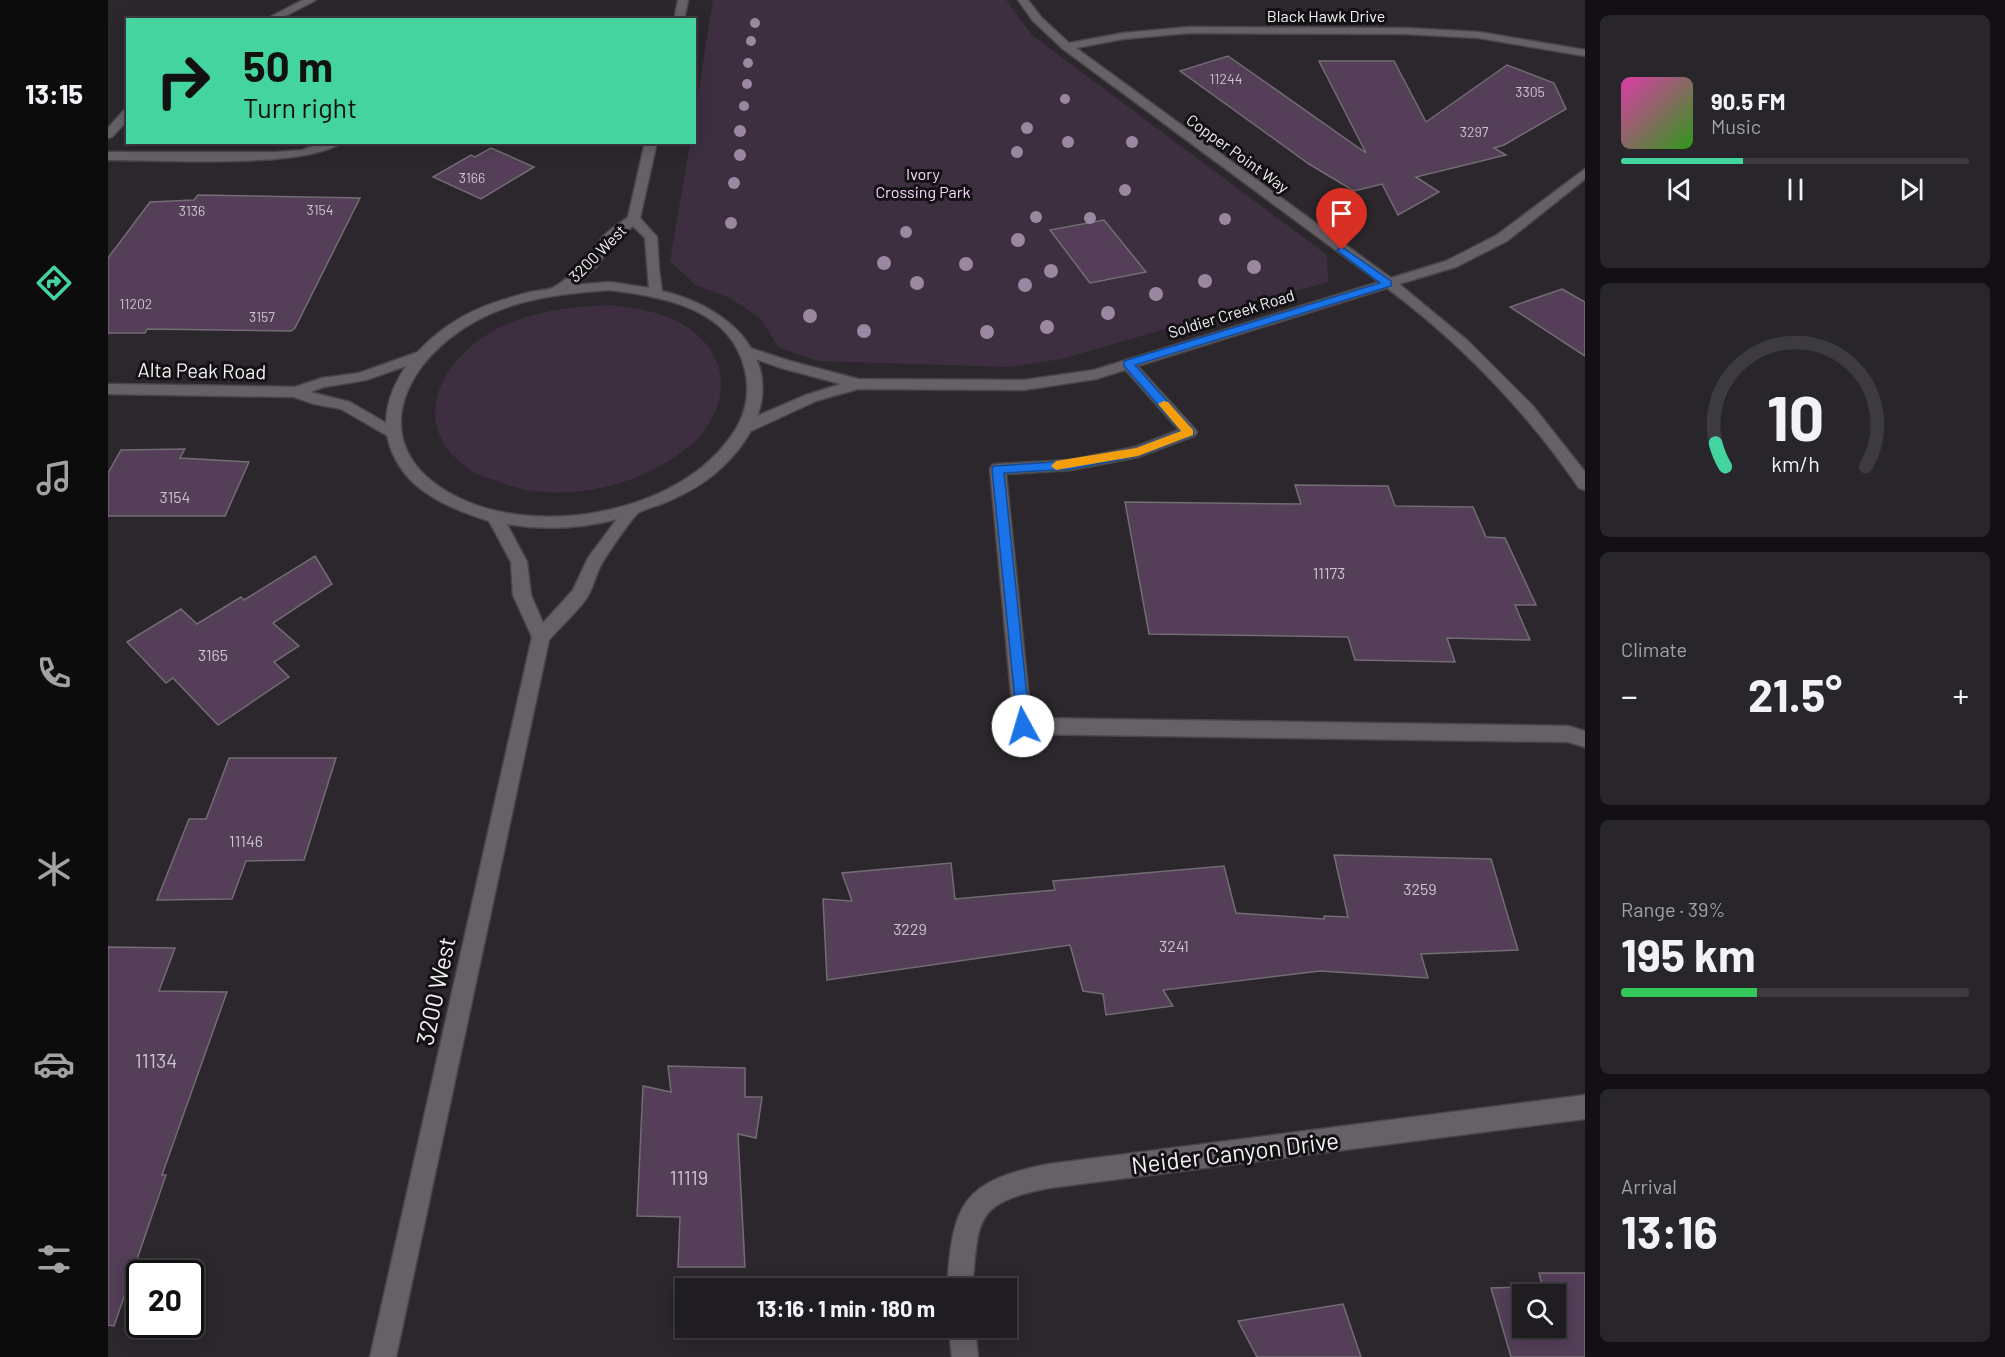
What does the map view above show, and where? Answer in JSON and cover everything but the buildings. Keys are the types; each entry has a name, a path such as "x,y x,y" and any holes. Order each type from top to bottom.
{"street":[{"path":"273,18 311,0"},
{"path":"679,18 683,0"},
{"name":"Copper Point Way","path":"1023,0 1037,19 1067,46 1457,337 1533,414 1585,484"},
{"name":"Black Hawk Drive","path":"1067,46 1123,36 1189,30 1405,31 1479,35 1585,52"},
{"path":"108,135 126,114"},
{"path":"108,156 275,156 304,153 331,144"},
{"name":"3200 West","path":"561,289 592,263 609,238 634,219 651,144"},
{"name":"Soldier Creek Road","path":"746,427 811,398 857,384 1024,385 1062,381 1128,364 1451,264 1478,252 1509,233 1585,174"},
{"name":"3200 West","path":"634,219 651,237 652,270 656,292"},
{"name":"3200 West","path":"610,286 656,292 695,305 726,325 747,351 756,387 746,427 729,452 704,475 671,494 633,509 587,520 539,522 495,517 444,498 410,469 393,434 397,394 421,356 448,332 482,312 520,297 561,289 610,286"},
{"name":"Soldier Creek Road","path":"747,351 786,365 857,384"},
{"name":"Alta Peak Road","path":"296,392 322,382 361,376 421,356"},
{"path":"1128,364 1189,432 1138,452 1071,465 998,469 1023,726 1556,734 1585,739"},
{"name":"Alta Peak Road","path":"108,389 296,392 314,399 345,405 393,434"},
{"name":"3200 West","path":"383,1357 541,637 580,594 594,562 633,509"},
{"path":"495,517 519,562 522,595 541,637"},
{"name":"Neider Canyon Drive","path":"960,1278 961,1263 975,1208 994,1192 1018,1183 1061,1174 1585,1107"},
{"path":"963,1338 965,1357"}],"green space":[{"name":"Ivory Crossing Park","path":"713,0 1006,0 1032,35 1327,255 1328,282 1061,359 1010,367 817,361 778,347 761,319 730,298 696,285 670,261 690,144 696,144 696,107"},
{"path":"611,305 647,311 674,320 693,331 707,345 716,361 721,378 720,398 713,417 697,440 682,452 643,475 597,489 574,492 527,490 505,484 475,473 455,457 442,440 436,422 436,403 441,385 452,367 466,351 485,336 514,321 562,309"}],"slow traffic":[{"path":"1056,466 1138,452 1189,432 1164,404"}],"route":[{"path":"1023,726 998,469 1071,465 1138,452 1189,432 1128,364 1388,284 1342,250"}]}
